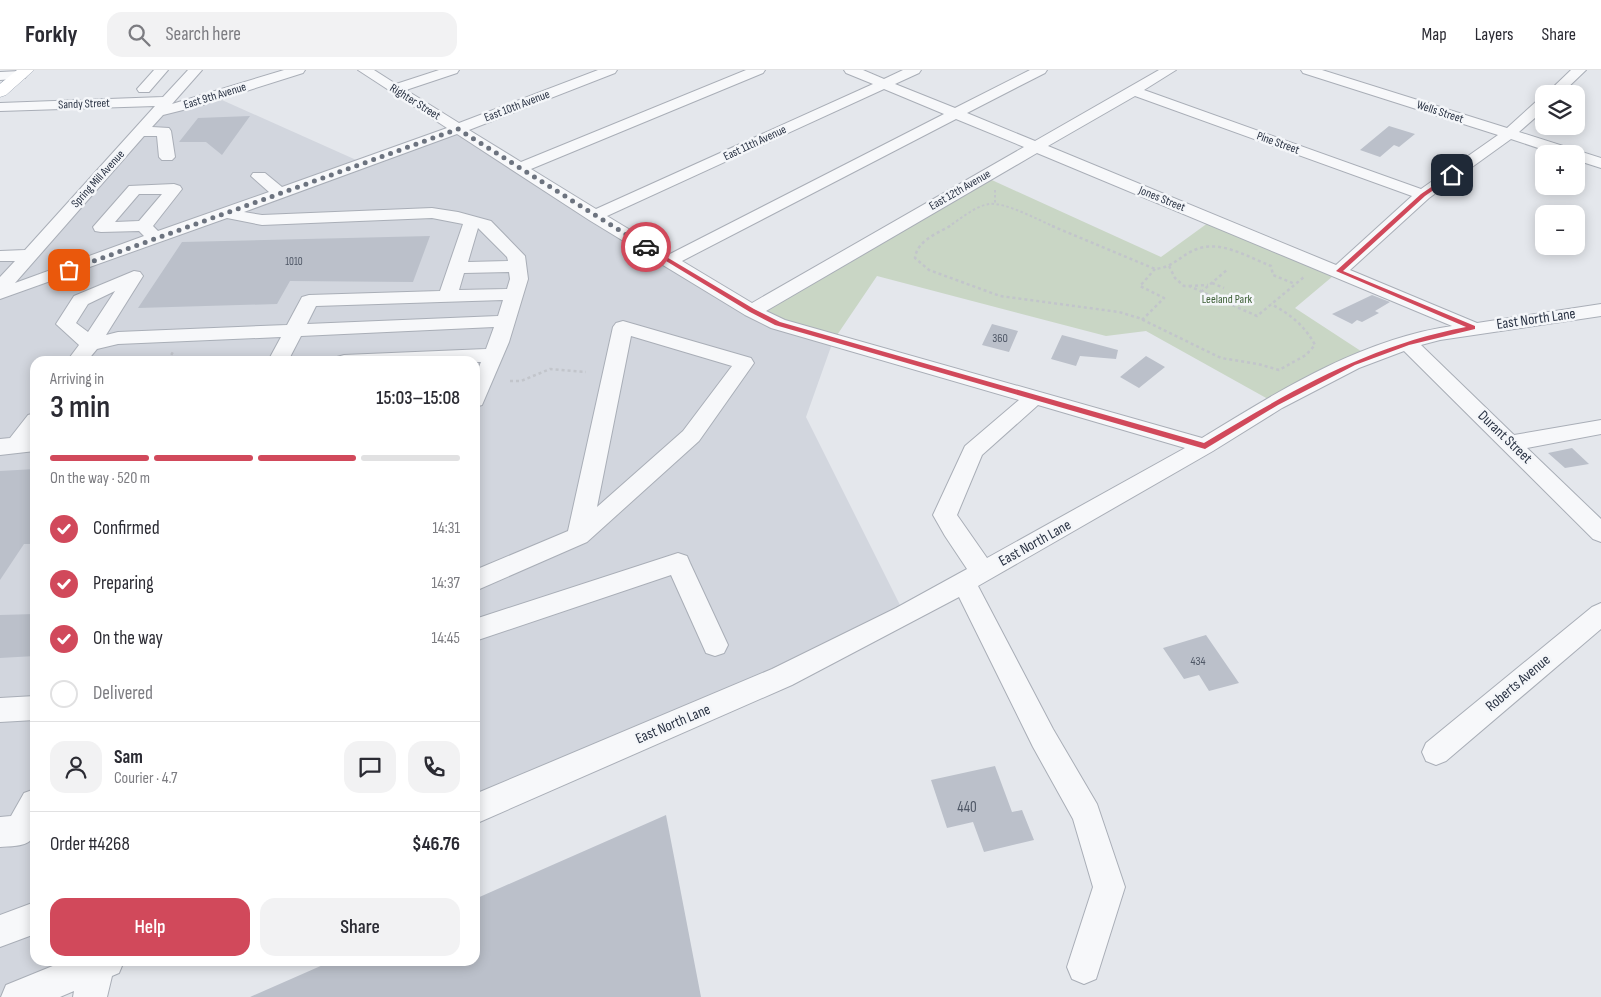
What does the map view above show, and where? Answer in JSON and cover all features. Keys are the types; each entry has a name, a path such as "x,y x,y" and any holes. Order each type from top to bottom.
{"main road":[{"path":"0,92 23,73"}],"street":[{"path":"144,89 161,70"},
{"name":"Spring Mill Avenue","path":"0,288 142,132 195,70"},
{"name":"East 9th Avenue","path":"164,106 194,103 298,70"},
{"name":"Righter Street","path":"365,70 595,216 752,311 778,324 1205,446"},
{"path":"395,89 452,70"},
{"name":"East 10th Avenue","path":"0,294 150,232 227,213 458,129 610,70"},
{"path":"520,168 758,70"},
{"name":"Jones Street","path":"851,70 1034,148 1332,268 1473,328"},
{"name":"East 11th Avenue","path":"595,216 914,70"},
{"path":"670,261 1040,70"},
{"name":"East 12th Avenue","path":"752,311 1132,90 1170,70"},
{"name":"Wells Street","path":"1308,70 1544,145"},
{"path":"1563,85 1579,70"},
{"path":"0,76 23,73"},
{"name":"Pine Street","path":"1132,90 1423,195"},
{"name":"Sandy Street","path":"0,107 164,106"},
{"path":"1332,268 1423,195 1509,134 1535,110"},
{"path":"142,132 164,131 167,157"},
{"path":"1585,158 1601,163"},
{"path":"259,176 280,193"},
{"path":"227,213 262,220 432,214 458,216 485,225 516,256 519,279 506,321 480,388"},
{"path":"448,296 472,221"},
{"path":"0,256 30,255"},
{"path":"457,268 517,266"},
{"path":"281,356 309,301 514,294"},
{"name":"East North Lane","path":"480,807 782,677 905,615 1205,446 1275,403 1352,363 1407,343 1439,334 1601,310"},
{"path":"81,356 90,344 118,338 506,321"},
{"path":"480,579 579,536 691,436 744,363 622,327 579,536"},
{"name":"Durant Street","path":"1407,343 1601,533"},
{"path":"480,356 493,356"},
{"path":"1034,398 973,451 945,515 1043,738 1086,814 1109,887 1084,967"},
{"path":"17,445 30,427"},
{"path":"1510,442 1601,427"},
{"path":"480,628 678,563 715,645"},
{"name":"Roberts Avenue","path":"1436,752 1601,614"},
{"path":"0,710 30,708"},
{"path":"0,832 20,830 30,812"},
{"path":"18,997 98,975"}],"path":[{"path":"1271,304 1284,311 1303,326 1310,334 1315,345 1306,355 1279,370 1258,364 1221,358 1142,320 1119,312 1000,296 929,270 915,258 916,249 923,242 983,206 995,204 1004,206 1155,269 1169,266 1196,249 1221,246 1271,266 1273,275 1295,284"},
{"path":"1169,266 1175,278 1184,286 1210,284 1224,288"},
{"path":"1189,286 1257,316 1295,284 1332,268"},
{"path":"1142,320 1164,298 1140,286 1155,269"},
{"path":"1201,292 1228,269"},
{"path":"510,381 521,382 550,369 586,372"}],"shaded area":[{"path":"213,96 363,163 458,129 752,311 833,341 806,417 905,615 480,807 480,356 30,356 30,966 95,966 18,997 0,997 0,256 30,255 156,114"}],"green space":[{"name":"Leeland Park","path":"983,176 1161,257 1212,220 1339,271 1295,308 1370,357 1275,403 1146,331 1106,336 877,276 833,341 752,311"}],"building":[{"path":"250,116 222,155 206,142 179,142 198,118"},
{"path":"1389,126 1415,134 1399,147 1394,145 1380,157 1360,150"},
{"path":"430,236 413,282 290,281 277,304 138,308 182,242"},
{"path":"1372,295 1390,302 1375,311 1379,313 1362,322 1357,320 1352,324 1332,314"},
{"path":"992,324 1018,331 1009,352 982,345"},
{"path":"1062,335 1118,350 1116,359 1080,356 1076,366 1051,359"},
{"path":"1146,356 1165,367 1139,388 1120,377"},
{"path":"1572,448 1589,464 1565,468 1548,453"},
{"path":"30,469 30,544 24,544 0,580 0,471"},
{"path":"30,614 30,656 0,658 0,615"},
{"path":"1206,635 1239,683 1209,691 1199,675 1184,679 1163,648"},
{"path":"995,766 1012,812 1022,810 1034,840 984,852 973,822 947,828 931,780"},
{"path":"666,815 701,997 250,997 321,966 480,966 480,897"}],"way so far":[{"path":"69,270 458,129 646,247"}],"route":[{"path":"646,247 752,311 778,324 1205,446 1275,403 1352,363 1407,343 1439,334 1473,328 1339,271 1423,195 1452,175"}]}
